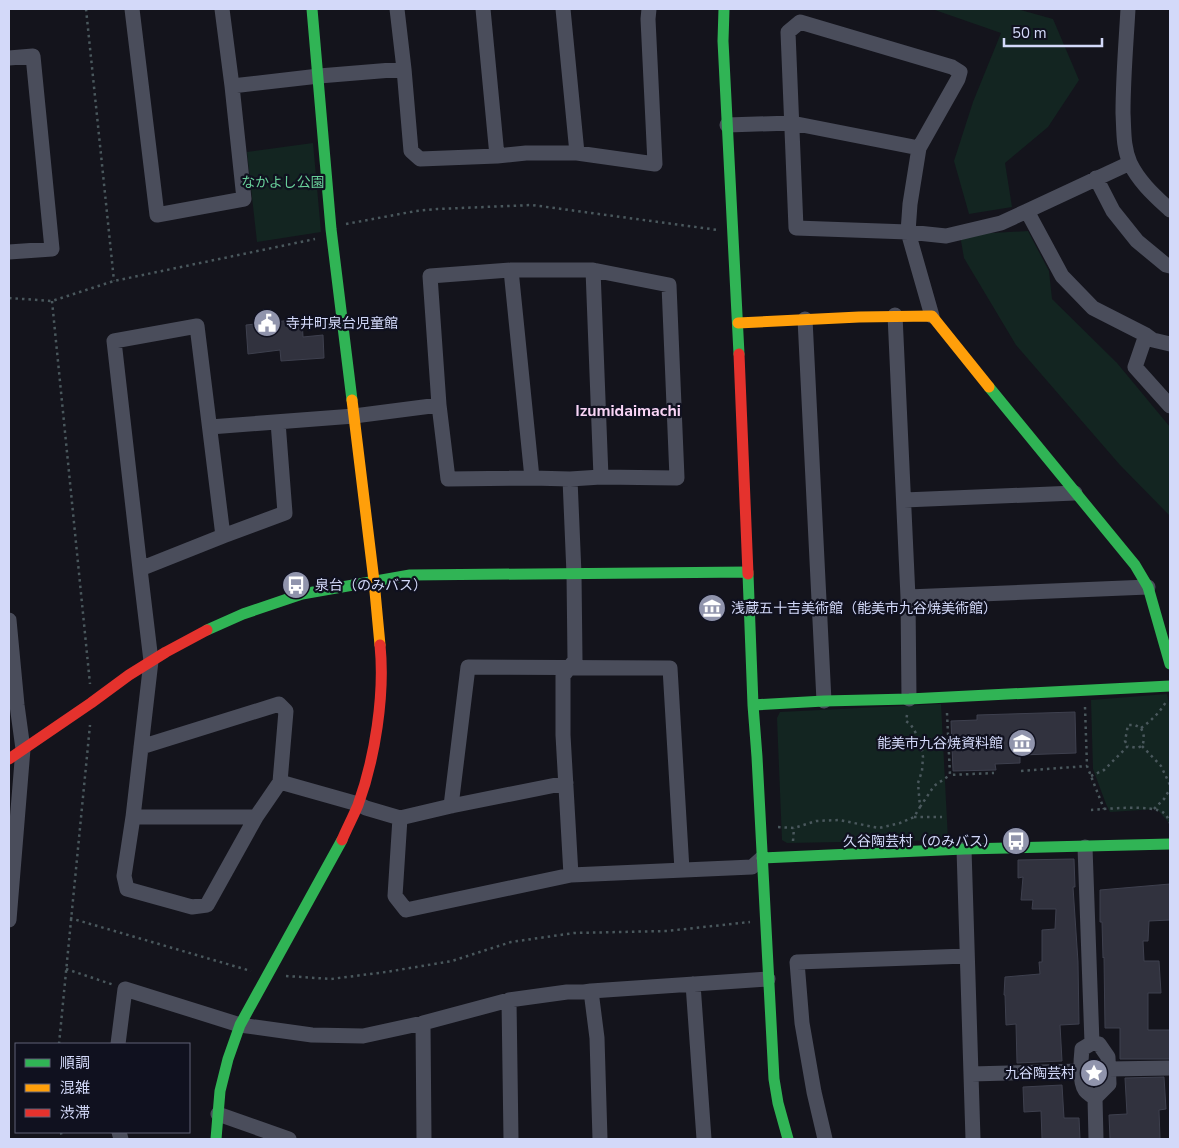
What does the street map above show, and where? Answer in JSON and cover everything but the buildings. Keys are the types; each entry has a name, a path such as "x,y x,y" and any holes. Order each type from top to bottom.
{"street":[{"path":"134,9 157,216 244,199 222,9"},
{"path":"216,1139 220,1091 240,1025 338,849 358,804 374,744 382,678 374,581 331,229 312,9"},
{"path":"397,9 412,151 420,159 577,152 655,164 649,9"},
{"path":"483,9 497,156"},
{"path":"563,9 577,152"},
{"path":"724,9 723,41 738,323 753,705 768,979 774,1079 778,1103 788,1139"},
{"path":"1128,9 1123,91 1124,146 1137,175 1152,194 1170,210"},
{"path":"1130,163 1001,223 946,236 908,232 796,228 788,32 800,22 952,67 960,72 919,148 910,204 908,232 932,316 1135,564 1148,587 1170,664"},
{"path":"9,58 33,56 52,248 9,252"},
{"path":"232,86 404,69"},
{"path":"727,125 792,123 919,148"},
{"path":"1096,178 1113,211 1137,241 1170,266"},
{"path":"1027,211 1062,276 1092,308 1153,340 1170,344"},
{"path":"511,270 532,478"},
{"path":"511,270 593,270 669,285 677,478 602,476 570,479 448,478 439,405 430,276 511,270"},
{"path":"593,270 602,476"},
{"path":"896,316 908,598 909,699"},
{"path":"738,323 805,319 932,316"},
{"path":"805,319 824,701"},
{"path":"141,747 279,704 286,711 280,782 256,817 207,905 192,907 127,889 124,876 133,818 141,747 151,661 114,341 197,326 223,536"},
{"path":"1146,335 1135,366 1170,406"},
{"path":"210,427 354,416 439,405"},
{"path":"140,569 285,514 278,422"},
{"path":"570,479 575,660 563,676 563,736 571,875"},
{"path":"904,500 1075,493"},
{"path":"9,759 129,675 166,652 205,631 243,614 302,594 410,574 748,572"},
{"path":"908,598 1148,587"},
{"path":"9,620 12,679 23,749 11,861 9,920"},
{"path":"451,806 468,667 670,668 682,870"},
{"path":"753,705 1170,686"},
{"path":"280,782 400,818 566,783"},
{"path":"133,818 256,817"},
{"path":"400,818 395,896 406,910 571,875 752,867 762,858 964,849 1170,844"},
{"path":"1085,847 1092,1043"},
{"path":"964,849 973,1139"},
{"path":"825,1139 814,1092 802,1023 797,962 967,956"},
{"path":"118,1043 125,989 240,1025 312,1035 363,1036 423,1023 509,1000 566,992 768,979"},
{"path":"693,984 704,1139"},
{"path":"591,991 597,1038 600,1139"},
{"path":"509,1000 511,1139"},
{"path":"423,1023 424,1139"},
{"path":"1095,1098 1085,1090 1082,1080 1082,1049 1092,1043 1099,1044 1108,1057 1109,1084 1095,1098 1096,1139"},
{"path":"1108,1070 1170,1068"},
{"path":"971,1074 1082,1071"},
{"path":"218,1114 289,1139"}],"path":[{"path":"86,9 114,281"},
{"path":"9,298 52,301 114,281 321,237 331,229 348,224 416,211 437,209 532,205 733,232"},
{"path":"52,301 91,703 59,1043"},
{"path":"1085,690 1087,766 1104,809"},
{"path":"947,697 950,775"},
{"path":"909,699 906,721 917,734 923,757 922,771 918,783 920,807"},
{"path":"1141,728 1160,712 1167,700"},
{"path":"1128,725 1135,725 1141,728 1144,741 1142,746 1137,748 1128,746 1125,741 1128,725"},
{"path":"1091,776 1104,770 1128,746"},
{"path":"1142,746 1161,766 1170,785"},
{"path":"1021,771 1087,766"},
{"path":"914,817 934,786 950,775 994,773"},
{"path":"1154,809 1164,799 1170,789"},
{"path":"1091,810 1148,808 1162,811 1170,823"},
{"path":"761,828 794,828 816,821 838,820 879,828 900,823 914,817 942,817"},
{"path":"70,918 247,970 268,974 331,979 452,961 511,942 574,933 667,931 766,921"},
{"path":"66,969 125,989"}],"green space":[{"path":"932,9 1017,9 1053,19 1079,80 1048,127 1005,163 1012,207 969,214 954,161 973,102 1001,33"},
{"name":"なかよし公園","path":"313,143 321,232 257,242 247,152"},
{"path":"1028,231 1049,271 1052,299 1117,363 1170,427 1170,516 1120,465 1016,345 964,258 960,235 965,232"},
{"path":"1167,694 1170,708 1170,824 1157,809 1110,812 1093,769 1091,700"},
{"path":"941,704 948,840 787,843 782,840 777,718 780,712"}],"traffic: fast":[{"path":"312,9 331,229 352,400"},
{"path":"724,9 723,41 739,354"},
{"path":"989,387 1135,565 1148,587 1170,664"},
{"path":"207,630 243,614 302,594 410,575 748,572"},
{"path":"748,574 753,705 774,1079 778,1103 788,1139"},
{"path":"753,705 1170,686"},
{"path":"216,1139 220,1091 228,1059 240,1025 342,840"},
{"path":"762,858 964,849 1170,844"}],"traffic: slow":[{"path":"738,323 859,317 932,316 989,387"},
{"path":"352,400 380,645"}],"traffic: jam":[{"path":"739,354 748,574"},
{"path":"9,759 129,675 207,630"},
{"path":"342,840 358,805 374,747 380,705 380,645"}],"place":[{"name":"寺井町泉台児童館","path":"267,323"},
{"name":"泉台（のみバス）","path":"296,585"},
{"name":"浅蔵五十吉美術館（能美市九谷焼美術館）","path":"712,608"},
{"name":"能美市九谷焼資料館","path":"1022,743"},
{"name":"久谷陶芸村（のみバス）","path":"1016,841"},
{"name":"九谷陶芸村","path":"1094,1073"}],"district":[{"name":"Izumidaimachi","path":"628,410"}]}
